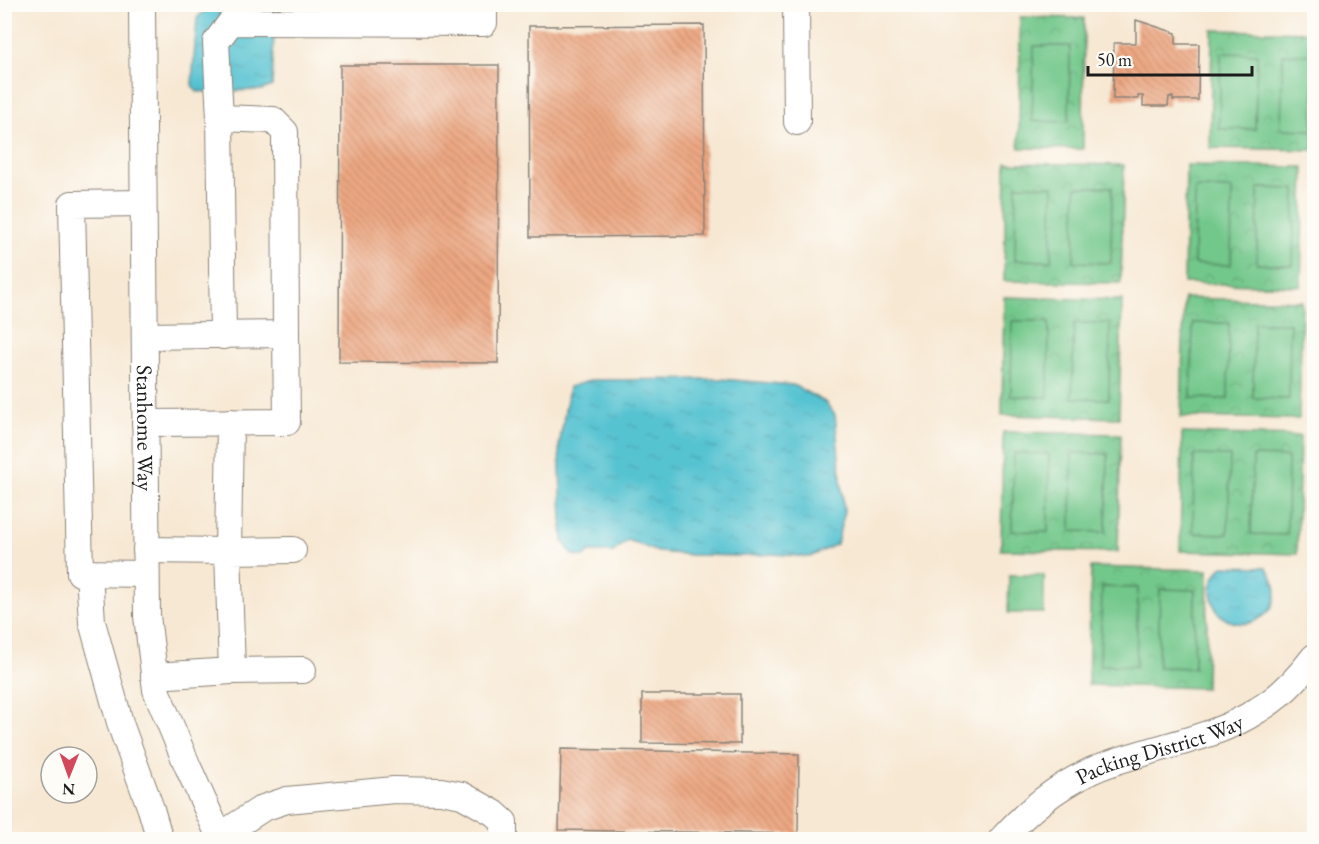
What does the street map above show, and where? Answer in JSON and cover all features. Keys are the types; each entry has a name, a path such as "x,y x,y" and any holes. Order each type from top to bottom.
{"street":[{"name":"Stanhome Way","path":"142,4 147,616 156,690 221,838"},
{"path":"223,336 220,118 216,42 231,22 484,23 484,4"},
{"path":"796,4 797,122"},
{"path":"145,423 287,422 285,132 273,120 220,118"},
{"path":"144,203 72,204 80,573 228,551 294,550"},
{"path":"145,336 286,334"},
{"path":"230,422 228,551 232,671"},
{"path":"89,573 92,622 121,726 152,809 160,840"},
{"name":"Packing District Way","path":"1001,840 1023,817 1057,790 1086,773 1231,725 1258,711 1298,677 1314,657"},
{"path":"154,676 232,671 303,670"},
{"path":"221,838 263,808 286,800 394,790 441,791 462,795 494,813 504,822 504,840"}],"green space":[{"path":"1020,17 1084,18 1083,149 1019,148"},
{"path":"1212,30 1314,32 1314,150 1210,148"},
{"path":"1034,46 1070,46 1069,122 1032,121"},
{"path":"1221,53 1257,54 1255,129 1219,129"},
{"path":"1283,54 1314,55 1314,130 1281,129"},
{"path":"1006,163 1124,165 1121,283 1004,281"},
{"path":"1186,165 1304,167 1301,286 1184,283"},
{"path":"1016,185 1053,186 1051,261 1015,260"},
{"path":"1076,187 1112,187 1111,263 1074,262"},
{"path":"1195,188 1232,189 1231,265 1194,264"},
{"path":"1258,188 1295,189 1293,265 1257,264"},
{"path":"1004,297 1122,300 1119,418 1002,415"},
{"path":"1184,298 1302,301 1299,419 1181,417"},
{"path":"1012,321 1049,321 1048,397 1011,396"},
{"path":"1074,323 1110,323 1109,399 1072,398"},
{"path":"1193,323 1229,323 1228,399 1191,398"},
{"path":"1254,323 1290,323 1289,399 1253,398"},
{"path":"1003,432 1121,434 1118,552 1001,550"},
{"path":"1182,433 1300,436 1297,554 1180,551"},
{"path":"1014,453 1049,454 1048,532 1012,531"},
{"path":"1072,453 1108,454 1106,532 1071,531"},
{"path":"1194,455 1230,456 1228,534 1193,533"},
{"path":"1253,456 1288,457 1287,535 1251,534"},
{"path":"1091,567 1208,570 1206,688 1088,685"},
{"path":"1009,575 1044,575 1044,613 1008,613"},
{"path":"1102,587 1138,588 1136,666 1100,665"},
{"path":"1160,589 1195,590 1194,668 1158,667"}],"water":[{"path":"211,5 275,5 272,86 262,90 197,92 192,85 197,18"},
{"path":"721,379 793,385 825,402 835,415 844,511 837,544 810,557 773,554 744,556 658,552 628,540 613,552 590,552 584,557 573,555 563,542 559,446 569,387 592,380"},
{"path":"1223,566 1266,567 1275,584 1275,600 1268,612 1257,620 1244,623 1231,622 1219,614 1212,599 1211,590 1217,573"}],"building":[{"path":"1136,20 1176,33 1176,44 1199,44 1198,100 1173,100 1173,97 1169,97 1168,106 1143,106 1143,96 1138,96 1138,99 1113,99 1114,43 1136,43"},
{"path":"704,25 705,236 530,237 529,26"},
{"path":"340,65 499,65 498,363 339,362"},
{"path":"642,694 740,694 740,744 642,743"},
{"path":"561,749 799,754 798,834 559,830"}]}
